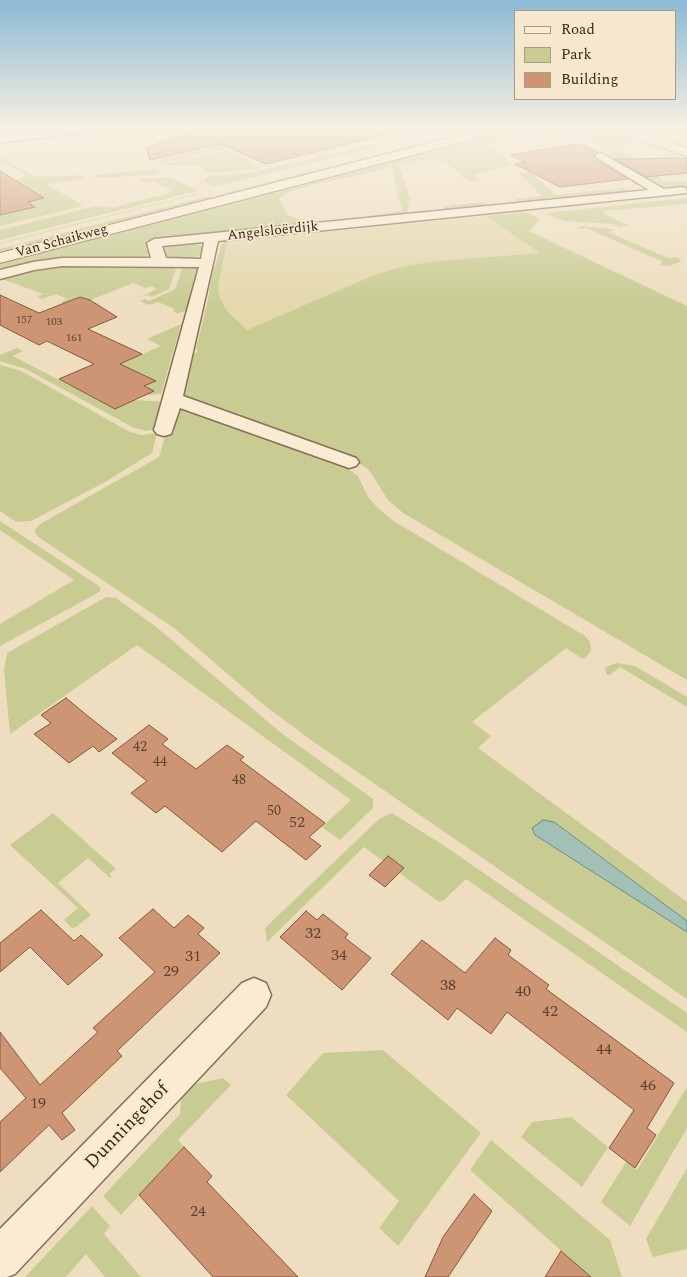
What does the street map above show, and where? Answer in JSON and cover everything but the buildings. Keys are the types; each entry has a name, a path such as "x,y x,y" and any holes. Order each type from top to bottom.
{"street":[{"name":"Van Schaikweg","path":"0,246 234,188"},
{"name":"Van Schaikweg","path":"0,258 271,188"},
{"path":"653,188 662,193"},
{"name":"Angelsloërdijk","path":"160,263 154,243 682,191"},
{"name":"Angelsloërdijk","path":"164,430 174,399 212,238"},
{"path":"0,275 33,266 62,262 207,263"},
{"path":"174,399 349,462"},
{"name":"Dunningehof","path":"0,1259 254,995"}],"shaded area":[{"path":"485,216 541,253 437,261 405,266 374,275 247,330 226,310 220,298 218,287 227,242"}],"green space":[{"path":"9,188 53,188 83,206 0,226 0,215 35,206"},
{"path":"166,188 191,188 198,191 0,240 0,230 96,206 111,208 172,191"},
{"path":"246,188 258,188 229,195 225,193"},
{"path":"282,188 304,188 289,192 279,198 287,215 316,222 351,218 346,223 148,243 149,254 139,258 83,260 0,273 0,260"},
{"path":"397,188 406,188 410,199 407,214 371,219 368,216 402,211"},
{"path":"533,188 547,188 555,195 626,188 630,193 521,204 515,199 542,196"},
{"path":"658,188 687,188 687,191 682,188 662,190"},
{"path":"199,193 195,195 0,244 0,243"},
{"path":"210,196 217,198 0,255 0,249"},
{"path":"687,198 687,204 602,211 608,216 628,225 620,227 612,224 564,221 546,213"},
{"path":"484,202 488,207 414,216 412,212 444,209 444,206"},
{"path":"525,212 539,220 529,231 687,306 687,680 403,513 388,500 369,470 352,458 184,396 181,393 188,356 198,352 196,349 208,300 213,267 222,244 225,242 227,242 218,287 220,298 226,310 247,330 374,275 405,266 437,261 540,253 485,216"},
{"path":"581,226 615,230 608,232 668,258 677,257 682,261 669,266 658,265 663,262 587,228 577,229"},
{"path":"193,243 203,247 204,254 186,260 171,259 164,256 162,251 167,247"},
{"path":"59,266 177,266 169,289 152,297 147,295 138,298 157,289 151,286 146,288 133,283 88,301 64,304 60,302 67,299 56,294 42,299 37,297 43,294 2,279 30,271"},
{"path":"183,266 201,266 188,310 172,315 177,313 173,311 175,309 158,302 149,305 140,301 145,299 149,301 175,289"},
{"path":"181,324 161,394 149,395 147,394 153,391 144,386 155,381 120,364 161,346 147,339"},
{"path":"17,348 23,351 13,356 115,409 134,400 167,402 159,428 146,431 134,428 26,369 0,361 0,355"},
{"path":"0,365 21,371 130,432 142,435 157,433 152,453 105,482 31,521 16,522 0,511"},
{"path":"178,407 343,465 358,476 368,497 392,520 585,636 590,642 591,651 585,658 583,659 566,648 472,722 491,736 478,748 687,902 687,921 554,822 535,835 687,932 687,999 311,740 264,705 174,628 37,536 34,531 40,524 159,457 174,408"},
{"path":"0,521 99,586 101,590 0,646 0,624 74,580 0,530"},
{"path":"106,597 116,598 155,626 280,732 373,799 373,808 340,840 322,827 351,800 137,645 10,734 4,670 7,653"},
{"path":"617,663 635,666 687,697 687,707 620,667 610,675 607,675 605,669"},
{"path":"53,813 116,869 109,874 112,877 110,878 88,858 58,883 91,915 72,928 64,920 78,908 10,845"},
{"path":"392,813 443,845 687,1013 687,1032 466,879 444,900 439,902 364,847 267,942 265,928 379,819"},
{"path":"383,1050 481,1133 398,1246 379,1228 399,1201 286,1095 323,1053"},
{"path":"223,1078 231,1085 178,1140 184,1147 121,1215 103,1196 180,1114 181,1094 196,1084"},
{"path":"687,1087 687,1128 630,1226 601,1202 626,1162 637,1170"},
{"path":"571,1117 608,1147 582,1187 521,1137 532,1122"},
{"path":"491,1140 610,1240 622,1277 591,1277 470,1170"},
{"path":"687,1168 687,1249 653,1257 646,1239"},
{"path":"92,1206 110,1226 104,1234 141,1277 105,1277 86,1254 66,1277 25,1277"}],"water":[{"path":"543,820 554,822 687,921 687,932 535,835 532,828"}]}
